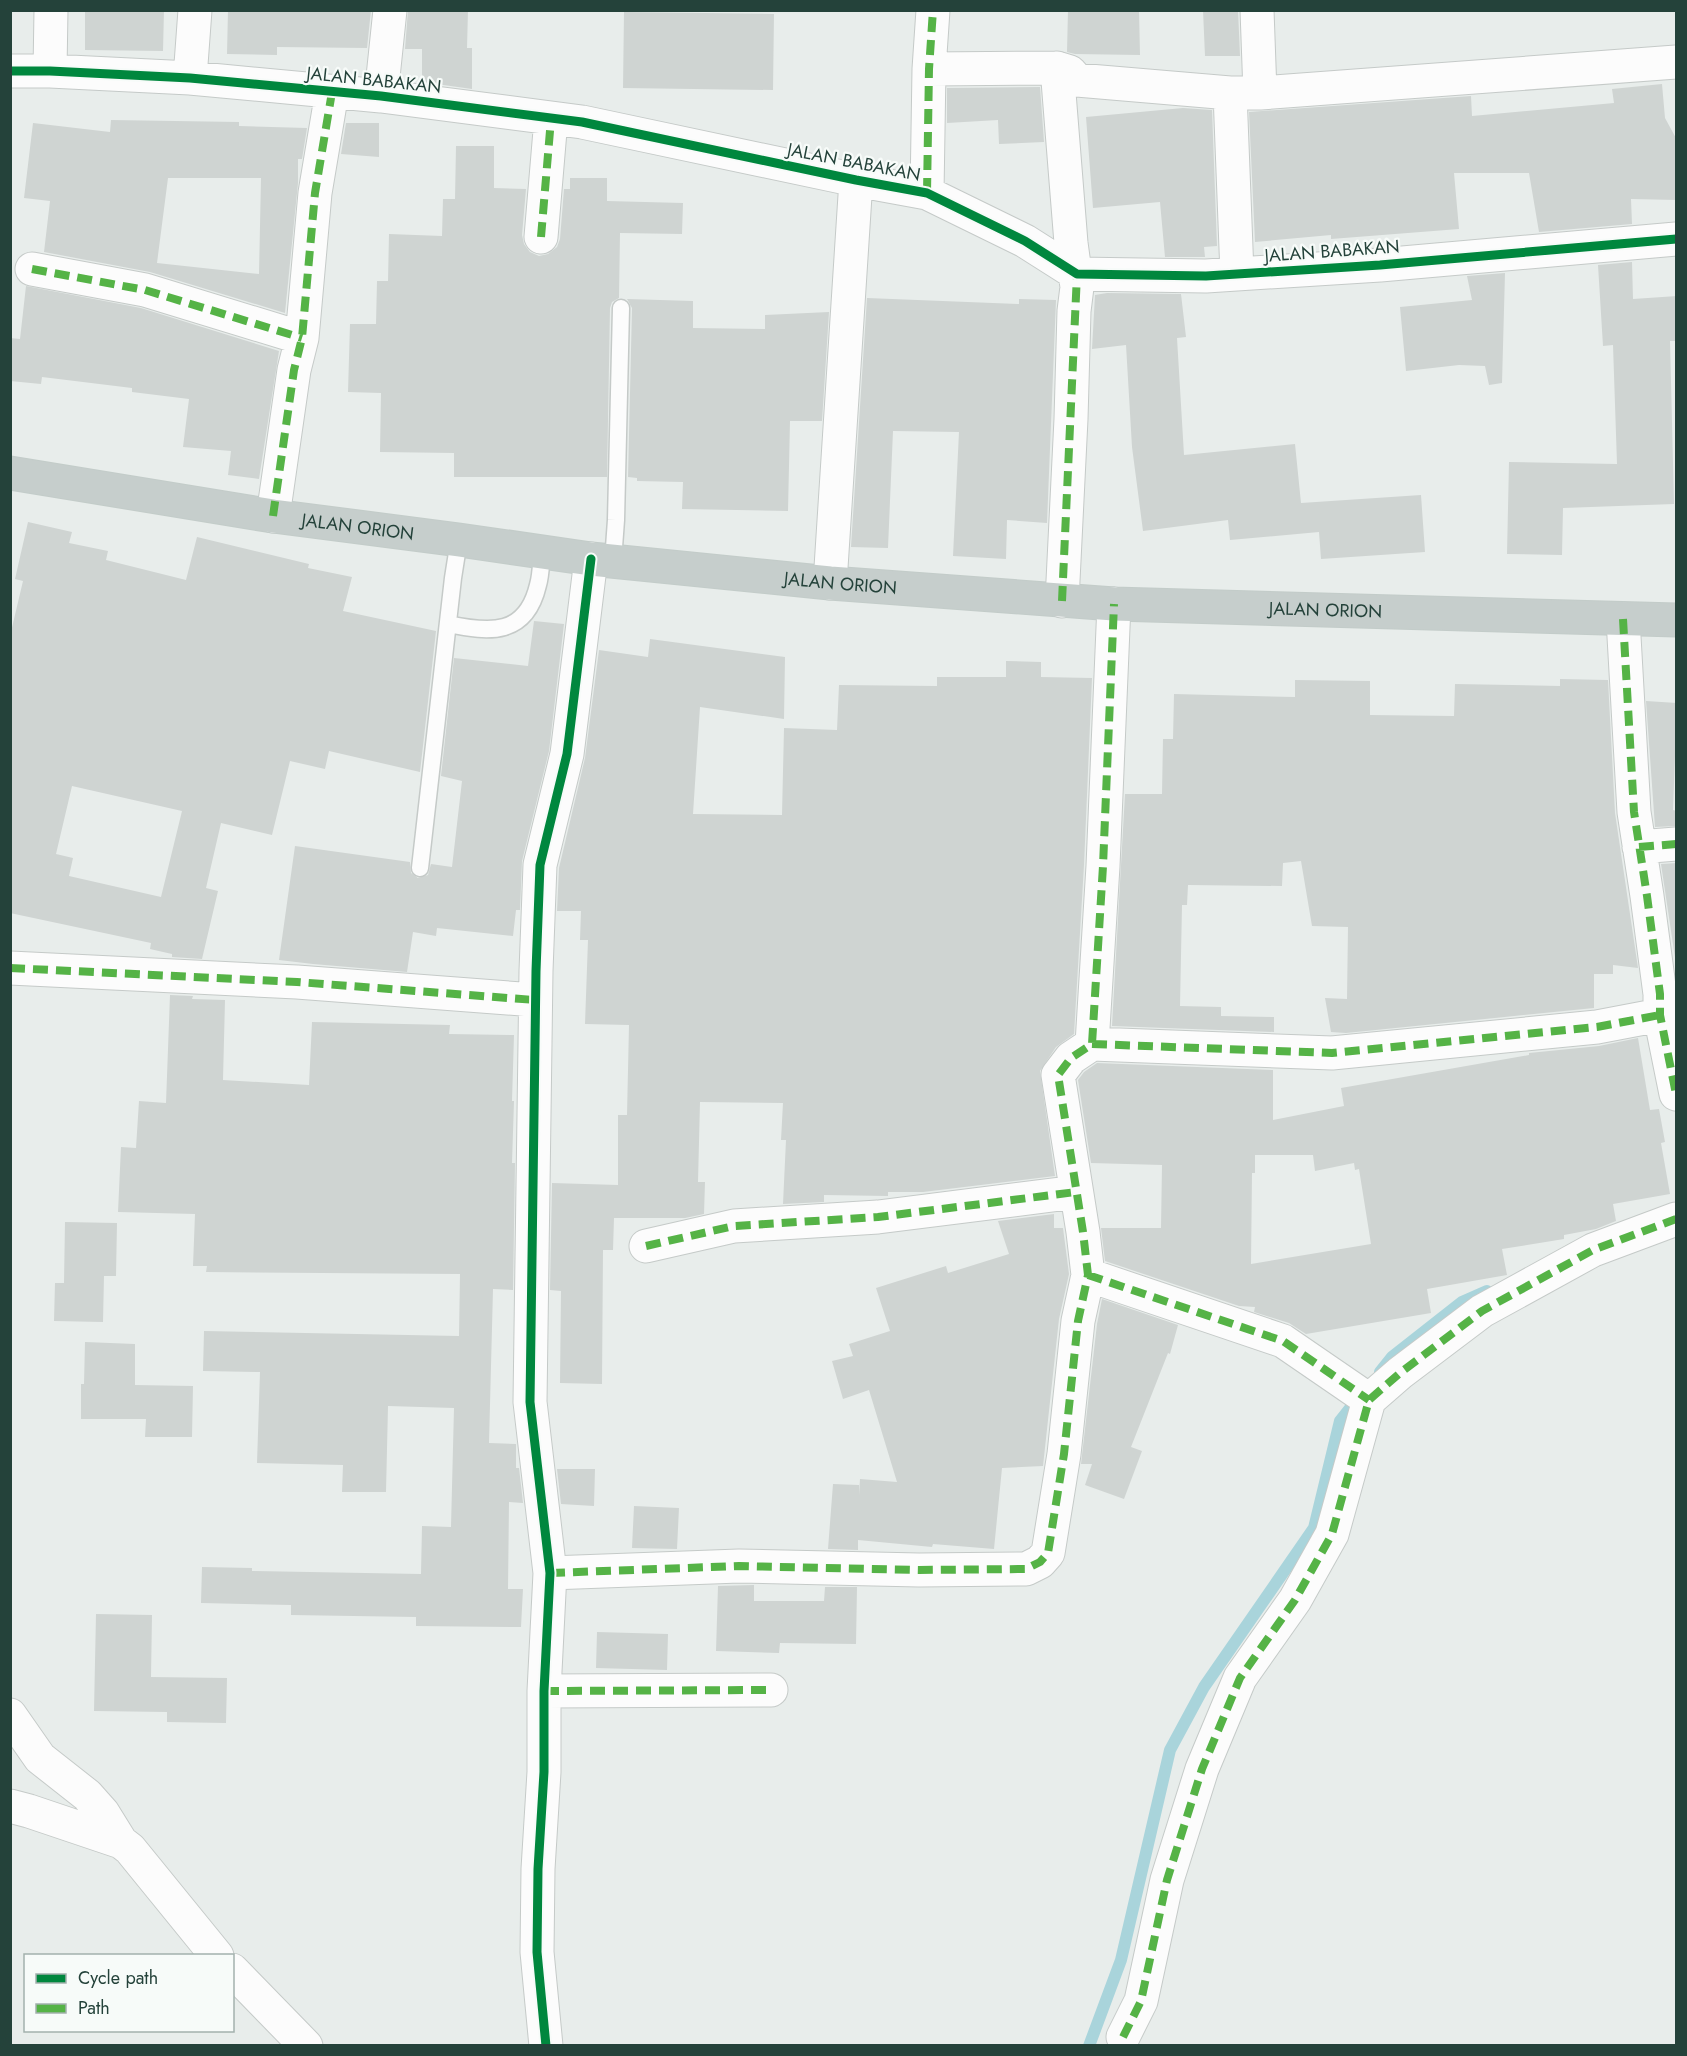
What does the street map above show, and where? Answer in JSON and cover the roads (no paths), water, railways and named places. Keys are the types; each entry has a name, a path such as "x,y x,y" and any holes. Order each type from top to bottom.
{"highway":[{"name":"JALAN ORION","path":"10,474 273,516 602,560 830,583 1114,604 1677,620"}],"street":[{"path":"50,71 51,10"},
{"path":"190,78 195,10"},
{"path":"381,96 390,10"},
{"path":"927,193 929,69 933,10"},
{"path":"1237,274 1245,93 1257,10"},
{"path":"929,69 1058,68 1070,72 1077,80 1245,93 1677,62"},
{"path":"1058,68 1076,291 1062,601"},
{"name":"JALAN BABAKAN","path":"10,71 190,78 330,106 381,96 550,128 582,122 855,191 927,193 1025,241 1076,291 1206,276 1380,265 1677,239"},
{"path":"273,516 294,370 302,338 315,193 330,106"},
{"path":"541,237 550,128"},
{"path":"830,583 855,191"},
{"path":"32,269 145,290 302,338"},
{"path":"546,2046 537,1952 538,1869 544,1772 544,1691 550,1573 530,1402 535,1000 540,865 567,754 602,560"},
{"path":"1092,1044 1103,866 1114,604"},
{"path":"1623,619 1634,812 1660,994 1660,1015 1677,1094"},
{"path":"1639,847 1677,844"},
{"path":"10,968 297,982 535,1000"},
{"path":"550,1573 739,1566 919,1570 1026,1569 1040,1562 1048,1553 1052,1537 1064,1454 1078,1321 1088,1275 1058,1075 1071,1058 1092,1044 1332,1053 1597,1028 1660,1015"},
{"path":"646,1246 734,1226 878,1217 1077,1192"},
{"path":"1123,2037 1141,2001 1167,1880 1202,1769 1240,1678 1294,1600 1332,1534 1362,1396 1400,1373 1482,1311 1593,1250 1677,1219"},
{"path":"1088,1275 1283,1341 1362,1396"},
{"path":"544,1691 771,1690"},
{"path":"10,1715 40,1758 87,1796 104,1813 121,1842"},
{"path":"10,1806 121,1842 130,1849 215,1954"},
{"path":"234,1972 306,2046"}],"lane":[{"path":"602,560 616,520 621,308"},
{"path":"420,868 459,540"},
{"path":"448,624 471,629 502,629 521,619 538,585 542,552"}],"waterway":[{"path":"1380,1372 1392,1357 1462,1302 1487,1291"},
{"path":"1089,2046 1121,1960 1170,1750 1204,1687 1314,1528 1340,1421 1359,1397"}]}
